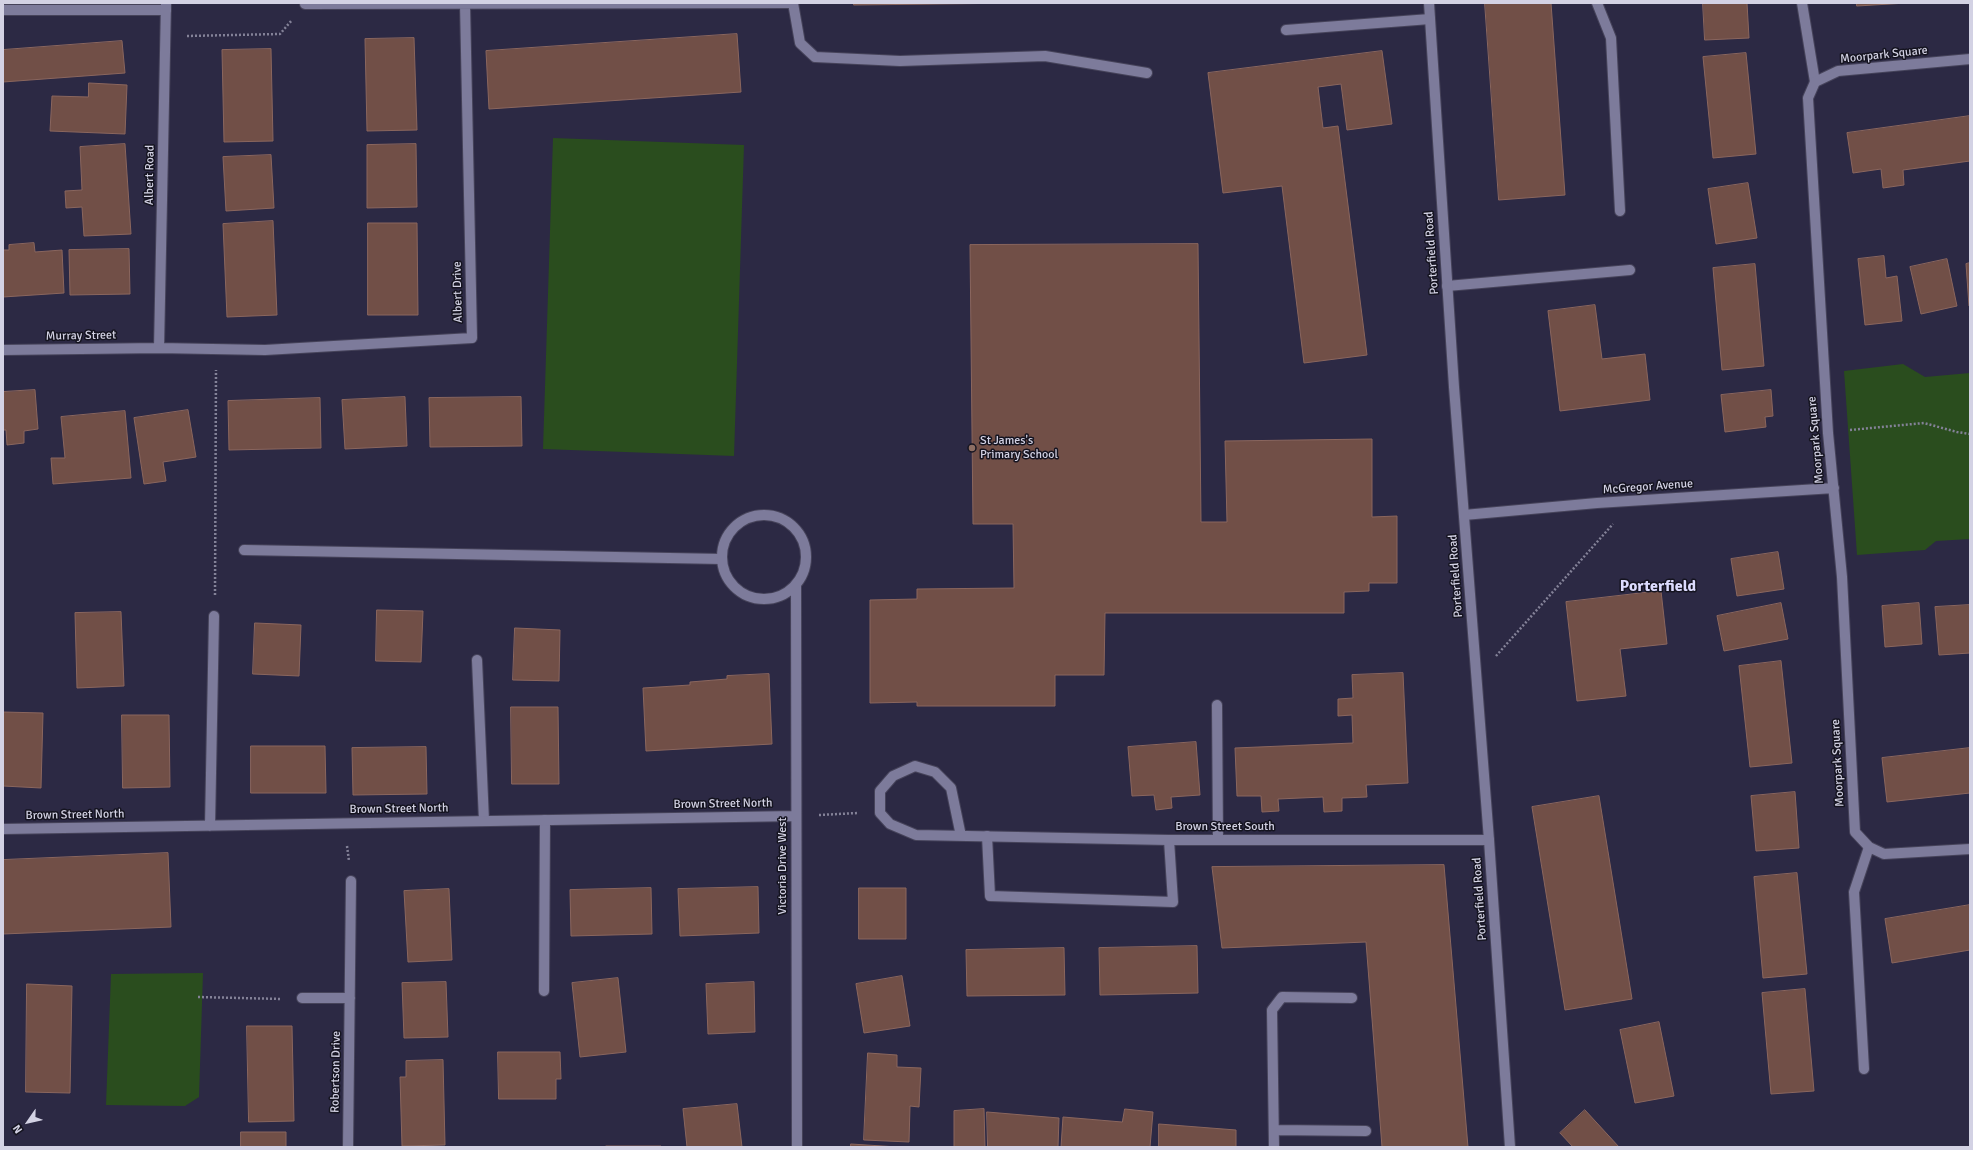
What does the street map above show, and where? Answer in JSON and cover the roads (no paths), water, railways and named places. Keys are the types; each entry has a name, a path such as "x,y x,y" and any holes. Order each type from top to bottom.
{"street":[{"path":"305,4 793,3 800,44 815,57 900,61 1045,56 1147,73"},
{"name":"Porterfield Road","path":"1429,3 1447,286 1489,840 1510,1147"},
{"path":"1597,3 1610,38 1620,211"},
{"path":"1802,3 1815,82"},
{"name":"Albert Drive","path":"159,348 265,350 472,338 464,4"},
{"path":"3,10 166,7"},
{"name":"Albert Road","path":"159,348 166,7"},
{"path":"1286,30 1430,19"},
{"name":"Moorpark Square","path":"1970,59 1838,71 1815,82 1808,98 1828,432 1842,577 1855,832 1869,847 1884,854 1970,849"},
{"path":"1447,286 1630,270"},
{"name":"Murray Street","path":"3,350 159,348"},
{"name":"McGregor Avenue","path":"1464,515 1634,501 1834,488"},
{"path":"764,515 778,517 795,528 805,546 806,559 804,573 796,585 785,594 772,599 757,599 743,594 733,585 725,573 722,559 724,545 730,533 739,523 751,517 764,515"},
{"path":"244,550 722,559"},
{"name":"Victoria Drive West","path":"796,585 797,1147"},
{"path":"210,826 214,616"},
{"path":"477,660 484,821"},
{"path":"1217,705 1218,840"},
{"path":"915,766 935,772 951,788 961,836 916,834 890,824 880,812 880,792 893,776 915,766"},
{"name":"Brown Street North","path":"3,829 796,816"},
{"path":"544,991 545,820"},
{"name":"Brown Street South","path":"961,836 1168,840 1489,840"},
{"path":"987,836 990,896 1173,902 1168,840"},
{"path":"1864,1069 1854,892 1869,847"},
{"name":"Robertson Drive","path":"348,1147 351,881"},
{"path":"1274,1147 1272,1010 1282,997 1352,998"},
{"path":"302,998 350,998"},
{"path":"1274,1130 1366,1131"}],"place":[{"name":"St James's Primary School","path":"972,448"}],"district":[{"name":"Porterfield","path":"1658,587"}]}
